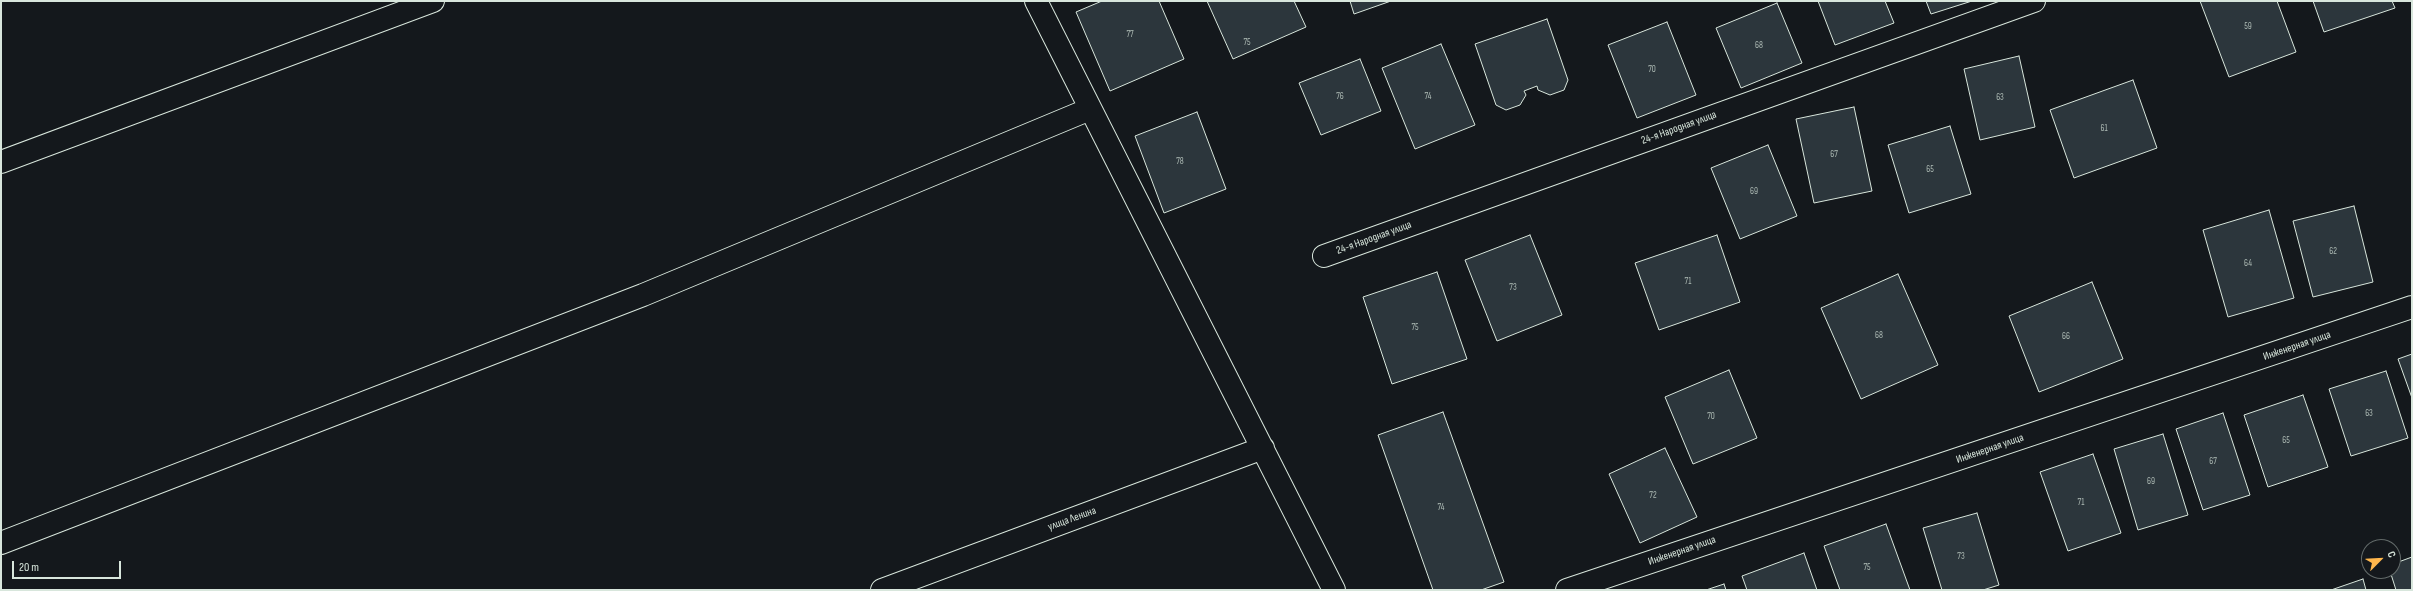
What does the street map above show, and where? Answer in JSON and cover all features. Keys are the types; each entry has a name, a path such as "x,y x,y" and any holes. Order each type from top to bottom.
{"street":[{"path":"1,162 433,1"},
{"path":"1036,1 1334,590"},
{"name":"24-я Народная улица","path":"1324,256 2034,1"},
{"path":"1,543 643,295 1090,109"},
{"name":"Инженерная улица","path":"1567,590 2412,307"},
{"name":"улица Ленина","path":"882,590 1262,448"}],"building":[{"path":"1102,1 1159,1 1184,59 1110,91 1076,12"},
{"path":"1207,1 1294,1 1306,27 1233,59"},
{"path":"1350,1 1391,1 1354,14"},
{"path":"1818,1 1885,1 1894,23 1835,45"},
{"path":"1926,1 1972,1 1931,14"},
{"path":"2200,1 2277,1 2296,52 2229,77"},
{"path":"2313,1 2392,1 2395,8 2324,32"},
{"path":"1777,3 1802,63 1741,88 1716,28"},
{"path":"1547,19 1568,80 1564,90 1550,95 1538,90 1537,86 1524,91 1526,95 1520,105 1506,110 1496,105 1475,44"},
{"path":"1667,22 1696,95 1637,118 1608,45"},
{"path":"1441,44 1475,125 1415,149 1382,68"},
{"path":"2019,56 2035,127 1980,140 1964,69"},
{"path":"1360,59 1381,111 1321,135 1299,83"},
{"path":"2133,80 2157,148 2074,178 2050,110"},
{"path":"1854,107 1872,191 1814,203 1796,119"},
{"path":"1197,112 1226,189 1164,213 1135,136"},
{"path":"1950,126 1971,194 1909,213 1888,145"},
{"path":"1768,145 1797,216 1740,239 1711,168"},
{"path":"2354,206 2373,282 2313,297 2293,221"},
{"path":"2269,210 2294,298 2228,317 2203,230"},
{"path":"1530,235 1562,315 1497,341 1465,260"},
{"path":"1717,235 1740,302 1659,330 1635,263"},
{"path":"1437,272 1467,359 1392,384 1363,297"},
{"path":"1898,274 1938,365 1861,399 1821,308"},
{"path":"2092,282 2123,359 2039,392 2009,316"},
{"path":"2412,354 2412,398 2398,359"},
{"path":"1729,370 1757,438 1693,464 1665,397"},
{"path":"2386,371 2408,438 2351,456 2329,389"},
{"path":"2303,395 2328,467 2268,487 2244,415"},
{"path":"1443,412 1504,582 1481,590 1433,590 1378,435"},
{"path":"2223,413 2250,495 2203,510 2176,429"},
{"path":"2163,434 2188,515 2138,530 2114,449"},
{"path":"1665,448 1697,517 1640,543 1609,474"},
{"path":"2093,454 2121,533 2068,551 2040,472"},
{"path":"1977,513 1999,585 1983,590 1942,590 1923,528"},
{"path":"1886,524 1910,590 1840,590 1824,546"},
{"path":"1804,553 1817,590 1747,590 1742,576"},
{"path":"2412,557 2412,590 2396,590 2393,579 2401,579 2401,561"},
{"path":"2363,579 2366,590 2331,590"},
{"path":"1724,584 1726,590 1706,590"}]}
